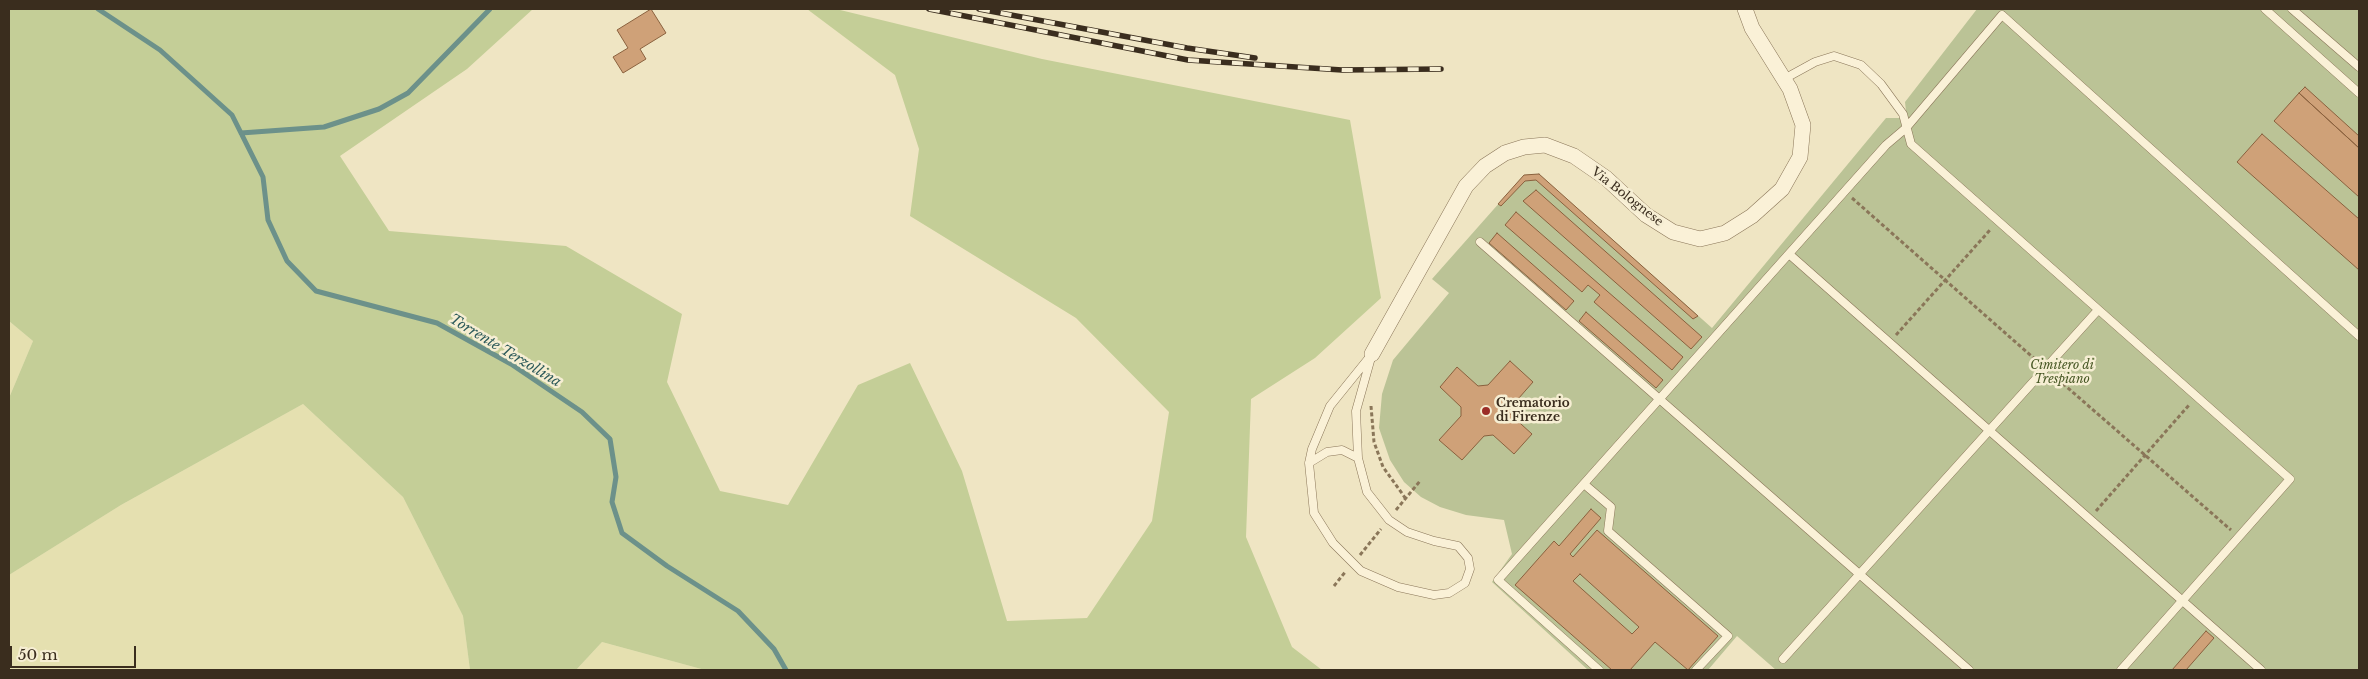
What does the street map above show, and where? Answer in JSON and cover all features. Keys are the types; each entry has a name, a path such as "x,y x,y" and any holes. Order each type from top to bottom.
{"street":[{"name":"Via Bolognese","path":"1372,354 1466,186 1485,166 1505,153 1524,147 1545,145 1574,156 1606,178 1646,215 1673,232 1700,239 1725,233 1752,216 1782,189 1800,157 1803,124 1784,79 1752,28 1746,9"}],"lane":[{"path":"2265,9 2359,93"},
{"path":"2292,9 2359,68"},
{"path":"1599,670 1498,580 1886,145 1906,128 2002,15 2359,336"},
{"path":"1784,79 1815,62 1834,56 1861,65 1881,84 1903,114 1911,144 2290,479 2121,670"},
{"path":"1480,242 1969,670"},
{"path":"1789,254 2261,670"},
{"path":"1783,659 2098,310"},
{"path":"1372,354 1356,411 1358,458 1367,492 1389,520 1407,532 1434,542 1458,546 1468,558 1470,570 1465,583 1449,593 1434,595 1398,587 1361,572 1333,543 1314,513 1309,463 1312,449 1330,406 1372,354"},
{"path":"1309,463 1327,452 1342,450 1358,458"},
{"path":"1584,484 1610,507 1608,531 1728,636 1696,670"}],"path":[{"path":"1845,191 2239,537"},
{"path":"1889,343 1998,221"},
{"path":"2088,519 2197,396"},
{"path":"1370,401 1374,442 1383,467 1406,499"},
{"path":"1334,586 1420,481"}],"shaded area":[{"path":"9,321 33,341 9,398"},
{"path":"303,404 403,497 463,616 470,670 9,670 9,575 121,505"},
{"path":"602,642 705,670 576,670"}],"green space":[{"path":"9,9 533,9 467,69 340,156 389,231 566,246 682,314 667,382 720,491 788,505 858,385 910,363 962,471 1007,621 1087,618 1152,521 1169,412 1076,318 910,216 919,149 895,75 807,9 836,9 1042,59 1350,120 1381,298 1315,358 1251,399 1246,537 1292,647 1322,670 705,670 602,642 576,670 470,670 463,616 403,497 303,404 121,505 9,575 9,398 33,341 9,321"},
{"name":"Cimitero di Trespiano","path":"1977,9 2359,9 2359,670 1776,670 1737,636 1708,670 1588,670 1492,582 1512,554 1504,520 1466,515 1440,507 1421,497 1404,482 1390,460 1379,428 1382,394 1393,360 1449,293 1432,279 1524,175 1539,174 1712,328 1886,118 1899,118 1906,111 1905,102"}],"building":[{"path":"651,9 666,33 640,49 646,59 623,73 613,57 628,48 617,30"},
{"path":"2305,87 2359,136 2359,148 2299,93"},
{"path":"2299,93 2359,148 2359,197 2274,121"},
{"path":"2262,134 2359,219 2359,270 2237,162"},
{"path":"1539,174 1698,316 1693,319 1536,180 1525,181 1501,206 1498,204 1524,175"},
{"path":"1536,190 1702,337 1691,349 1523,201"},
{"path":"1516,212 1683,357 1672,370 1594,302 1600,295 1588,285 1582,292 1505,225"},
{"path":"1497,233 1574,301 1566,310 1489,243"},
{"path":"1586,312 1663,380 1656,388 1579,321"},
{"name":"Crematorio di Firenze","path":"1510,361 1533,382 1511,407 1511,415 1532,434 1514,454 1493,435 1484,436 1462,460 1439,440 1461,416 1461,407 1440,387 1457,367 1478,386 1488,385"},
{"path":"1591,509 1601,518 1570,554 1573,557 1597,530 1718,636 1688,670 1655,642 1630,670 1612,670 1515,585 1554,541 1559,546","holes":["1580,574 1639,627 1632,634 1573,581"]},
{"path":"2206,631 2214,638 2186,670 2172,670"}],"waterway":[{"name":"Torrente Terzollina","path":"98,9 160,50 232,115 263,177 268,220 287,261 316,291 437,323 511,364 582,412 610,439 616,477 612,502 622,533 667,566 738,611 774,649 786,670"},
{"path":"241,133 324,127 379,109 408,93 490,9"}],"railway":[{"path":"929,9 1188,60 1342,70 1441,69"},
{"path":"979,9 1187,48 1255,58"}],"place":[{"name":"Crematorio di Firenze","path":"1486,411"}]}
